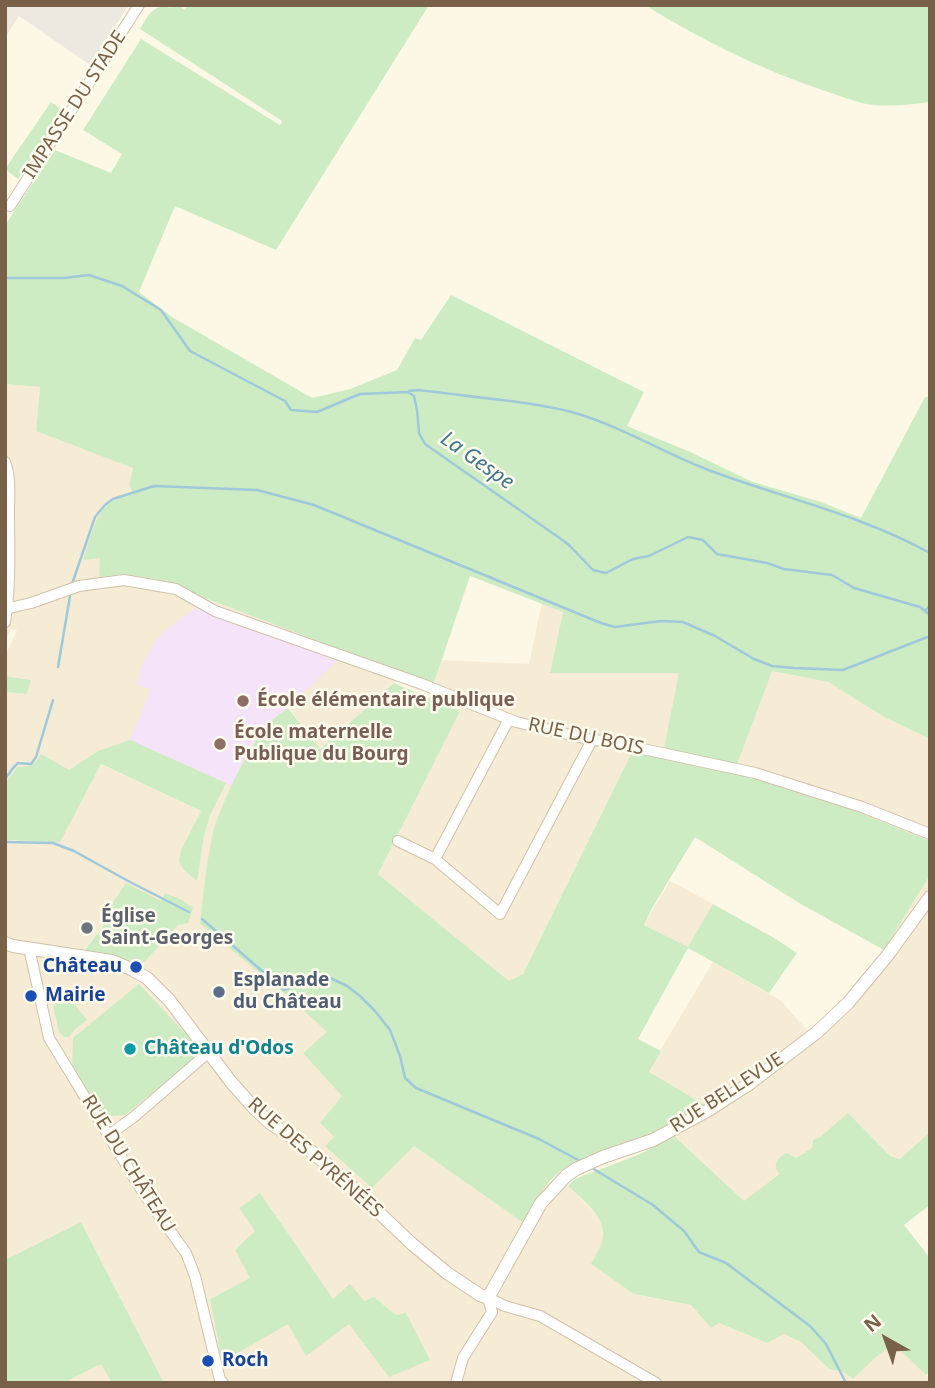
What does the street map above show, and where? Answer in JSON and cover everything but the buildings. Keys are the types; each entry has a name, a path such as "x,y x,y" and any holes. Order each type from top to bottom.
{"street":[{"name":"IMPASSE DU STADE","path":"7,209 139,5"},
{"path":"5,622 6,466"},
{"name":"RUE DU BOIS","path":"6,609 79,586 124,580 176,589 215,611 410,680 509,719 592,740 755,773 862,807 930,834"},
{"path":"435,859 509,719"},
{"path":"398,841 435,859 499,914 592,740"},
{"name":"RUE BELLEVUE","path":"488,1298 541,1203 566,1176 603,1157 653,1140 708,1111 749,1084 816,1033 848,1003 930,897"},
{"name":"RUE DES PYRÉNÉES","path":"5,943 112,961 147,978 170,1001 255,1109 333,1169 412,1244 447,1273 480,1295 505,1306 540,1316 656,1383"},
{"name":"RUE DU CHÂTEAU","path":"29,948 49,1038 144,1194 186,1253 195,1276 220,1382"},
{"path":"108,1135 135,1116 210,1051"},
{"path":"456,1383 463,1358 492,1312 488,1298"}],"shaded area":[{"path":"5,5 129,5 90,65 19,16 5,38"},
{"path":"5,384 40,387 36,431 133,467 129,485 135,494 122,497 100,514 84,559 100,557 100,577 123,574 178,584 197,595 405,674 319,749 289,708 271,721 256,739 225,801 213,835 200,924 327,1032 342,1097 320,1123 334,1137 326,1146 414,1146 522,1222 547,1184 568,1186 602,1222 603,1239 642,1296 691,1305 711,1328 719,1323 767,1343 783,1334 801,1342 829,1369 843,1372 853,1379 895,1343 926,1375 930,1383 164,1383 81,1222 5,1260 5,840 16,841 71,820 100,764 201,811 181,850 197,880 204,836 211,813 98,751 69,771 36,763 29,767 17,767 5,783 5,692 27,694 31,680 5,676 5,656 17,630 11,629 5,642","holes":["165,893 178,925 140,967 84,950 103,925 161,901","256,1231 334,1300 364,1301 374,1297 396,1315 349,1324 288,1324 210,1299 251,1278"]},
{"path":"542,603 563,612 550,673 680,673 662,758 632,752 523,974 509,981 378,874 459,710 430,697 442,660 529,664"},
{"path":"195,608 337,661 271,721 256,739 232,786 130,740 151,689 136,685 141,667 155,641"},
{"path":"771,671 828,682 886,718 930,739 930,841 843,806 735,771"},
{"path":"930,875 930,1132 901,1159 890,1156 848,1114 813,1140 812,1148 796,1158 787,1153 779,1173 744,1202 676,1139 648,1071 713,962 780,1000 809,1032 853,991 884,950"},
{"path":"670,881 713,904 688,948 644,925"},
{"path":"101,1363 112,1383 63,1383"}],"green space":[{"path":"178,5 185,10 188,5 429,5 276,250 175,206 139,292 172,317 312,398 350,389 397,370 415,338 421,340 451,295 644,392 627,426 753,482 821,502 861,518 925,397 930,397 930,739 886,718 828,682 772,671 735,770 843,806 930,841 930,875 884,950 799,903 695,837 644,925 688,947 713,904 797,953 769,993 688,948 638,1039 661,1051 649,1072 705,1105 655,1132 585,1157 566,1167 547,1185 522,1222 414,1146 372,1188 325,1146 334,1137 320,1123 342,1096 303,1053 327,1032 200,924 206,870 215,825 254,743 271,721 288,708 320,749 394,683 460,711 378,874 509,981 523,974 632,752 662,758 679,673 550,673 563,612 470,576 434,683 197,595 177,584 123,574 99,577 100,558 83,560 101,512 115,500 134,494 129,485 133,468 36,431 40,387 5,384 5,225 55,150 111,173 122,154 83,130 141,39 280,125 282,121 140,29 153,10"},
{"path":"645,5 930,5 930,102 882,105 845,98 778,74 732,53"},
{"path":"51,102 63,110 18,179 5,169"},
{"path":"5,676 31,680 27,694 5,692"},
{"path":"130,740 226,783 211,813 204,836 197,881 184,870 179,861 181,850 201,811 101,764 60,842 5,840 5,783 17,767 31,765 41,754 69,770 98,751"},
{"path":"126,883 161,901 165,893 193,908 188,923 178,925 140,967 84,951 103,926 100,922"},
{"path":"139,984 198,1047 198,1055 125,1115 102,1115 72,1065 73,1038"},
{"path":"67,995 87,1020 69,1037 64,1037 59,1032 53,1006"},
{"path":"848,1113 890,1156 900,1159 930,1132 930,1205 904,1225 930,1258 930,1372 926,1375 894,1344 853,1379 843,1372 829,1369 801,1342 784,1334 767,1343 719,1323 711,1328 691,1305 634,1294 591,1264 601,1244 603,1229 592,1208 568,1186 575,1179 640,1154 675,1136 744,1201 779,1174 776,1164 781,1157 787,1153 796,1158 812,1148 813,1140"},
{"path":"260,1193 333,1299 350,1284 364,1301 374,1297 396,1315 406,1313 430,1360 389,1377 349,1324 306,1356 288,1324 222,1362 210,1299 250,1278 235,1250 255,1231 239,1208"},
{"path":"81,1222 164,1383 112,1383 101,1364 63,1383 5,1383 5,1260"}],"waterway":[{"name":"La Gespe","path":"5,278 64,278 89,275 122,286 161,310 190,351 285,401 291,410 317,412 360,394 408,392 414,396 419,433 425,444 561,539 593,570 606,573 688,537 703,540 717,554 767,563 784,569 832,575 854,588 920,607 930,615"},
{"path":"409,391 520,402 575,413 711,471 850,517 930,553"},
{"path":"72,584 95,517 113,499 154,486 257,490 314,505 601,623 615,627 661,621 683,622 772,666 843,670 930,636"},
{"path":"58,667 70,596"},
{"name":"La Gespe","path":"925,611 930,605"},
{"path":"5,779 18,763 31,764 36,757 53,700"},
{"path":"5,842 53,843 74,851 189,912"},
{"path":"202,919 284,990 324,975 360,996 390,1030 405,1078 416,1088 539,1139 580,1161"},
{"path":"592,1168 653,1205 684,1231 699,1252 726,1263 810,1326 826,1344 846,1383"}],"place":[{"name":"École élémentaire publique","path":"243,701"},
{"name":"École maternelle Publique du Bourg","path":"220,744"},
{"name":"Église Saint-Georges","path":"87,928"},
{"name":"Château","path":"136,967"},
{"name":"Esplanade du Château","path":"219,992"},
{"name":"Mairie","path":"31,996"},
{"name":"Château d'Odos","path":"130,1049"},
{"name":"Roch","path":"208,1361"}]}
